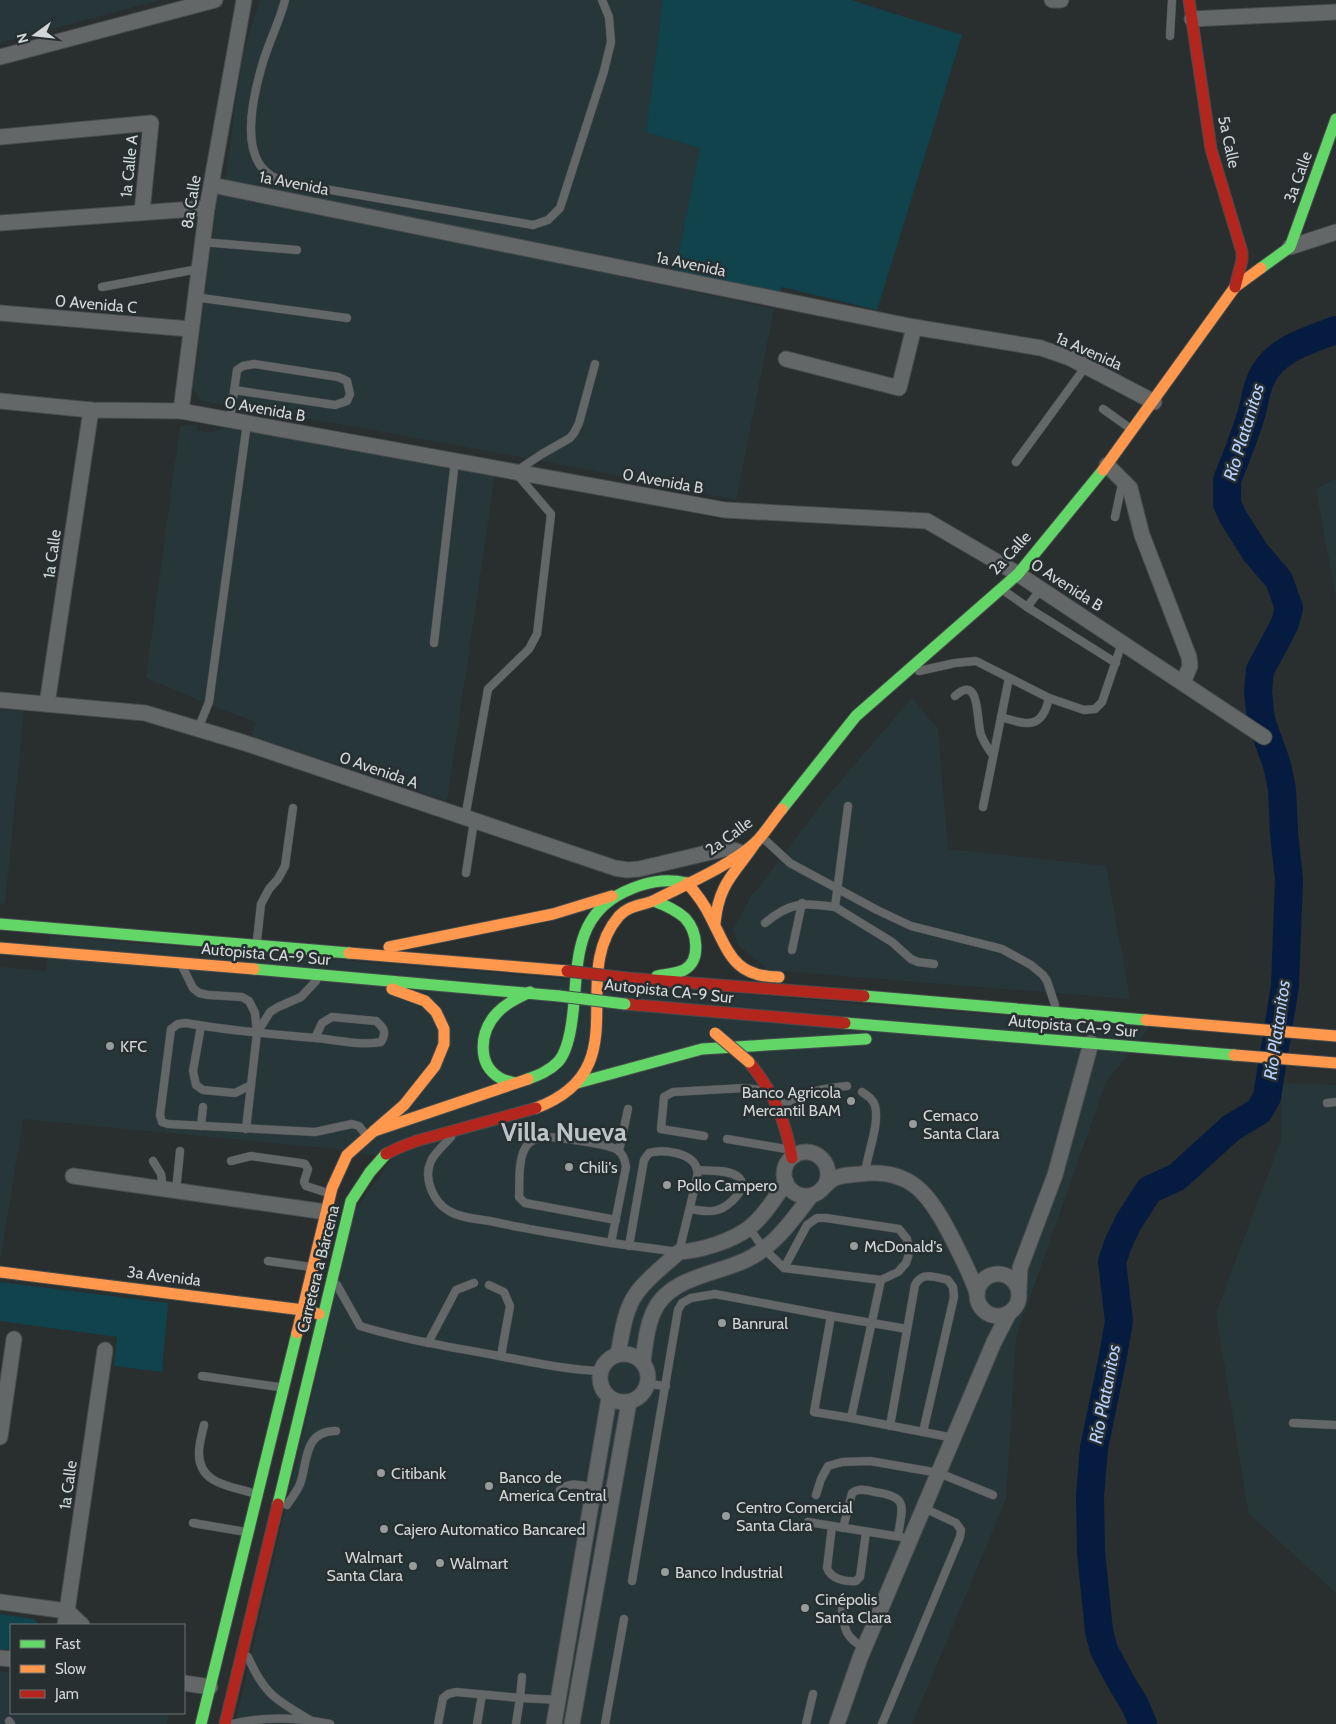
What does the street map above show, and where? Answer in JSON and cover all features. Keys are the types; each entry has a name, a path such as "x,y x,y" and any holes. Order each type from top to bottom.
{"main road":[{"name":"5a Calle","path":"1190,0 1211,149 1250,256 1242,260 1236,287"},
{"name":"3a Calle","path":"1290,247 1336,119"},
{"name":"2a Calle","path":"654,901 730,861 759,839 856,716 1018,574 1133,430 1236,287 1290,247"},
{"path":"1250,256 1272,259"},
{"path":"714,923 716,906 721,893 759,839"},
{"path":"358,953 553,914 656,880 670,879 687,883 696,894 714,923 725,947 737,962 748,971 762,976 790,978"},
{"name":"Carretera a Bárcena","path":"201,1724 330,1194 347,1155 371,1134 543,1074 558,1062 567,1044 572,1023 581,941 590,918 612,896"},
{"path":"641,980 676,973 688,967 695,958 696,942 694,931 684,917 674,909 654,901"},
{"name":"Carretera a Bárcena","path":"225,1724 351,1201 366,1177 385,1155 414,1142 540,1106 565,1093 577,1083 588,1065 596,1041 598,984 605,938 618,915 637,904 654,901"},
{"name":"Autopista CA-9 Sur","path":"2,922 567,971 641,980 858,995 1333,1036"},
{"name":"Autopista CA-9 Sur","path":"0,948 530,992 660,1008 1334,1063"},
{"path":"357,977 424,1001 436,1012 444,1029 444,1044 435,1066 404,1105 371,1134"},
{"path":"819,980 858,995"},
{"path":"515,1083 501,1078 491,1070 483,1054 482,1040 485,1029 495,1014 530,992"},
{"path":"660,1008 695,1021"},
{"path":"712,1031 749,1062 766,1083 779,1106 788,1132 791,1154"},
{"path":"577,1083 661,1059 702,1050 882,1038 946,1037 978,1034"},
{"name":"3a Avenida","path":"0,1272 303,1310 323,1315"}],"street":[{"path":"0,57 214,0"},
{"name":"8a Calle","path":"181,411 194,297 207,208 244,0"},
{"path":"1052,0 1061,0"},
{"path":"1192,19 1336,12"},
{"name":"1a Calle A","path":"0,137 151,123 142,212"},
{"name":"1a Avenida","path":"212,185 914,327 1041,348 1070,358 1154,402"},
{"path":"0,223 207,208"},
{"name":"2a Calle","path":"1290,247 1336,232"},
{"name":"0 Avenida C","path":"0,313 190,329"},
{"path":"786,359 899,388 914,327"},
{"name":"0 Avenida B","path":"0,401 91,410 181,411 725,510 927,521 1018,574 1264,737"},
{"name":"1a Calle","path":"47,704 91,410"},
{"path":"1107,464 1130,488 1142,535 1189,657 1190,666 1183,683"},
{"name":"0 Avenida A","path":"0,700 145,713 245,743 621,870 639,869 728,848 742,853"},
{"path":"837,1724 904,1538 924,1508 994,1342 1018,1303 1020,1268 1055,1175 1091,1044"},
{"path":"811,1196 793,1192 786,1182 785,1169 791,1154 811,1153 822,1160 833,1174 840,1176"},
{"path":"825,1186 828,1173 826,1166"},
{"path":"643,1362 631,1355 618,1354 607,1360 600,1371 601,1386 609,1398 622,1403 629,1402 641,1396 648,1384 648,1376 643,1362 648,1328 658,1302 666,1294 697,1277 747,1260 781,1234 811,1196 821,1190 831,1180 840,1176 865,1173 884,1172 899,1176 913,1183 925,1194 941,1218 968,1268 978,1300 991,1326 994,1342"},
{"path":"73,1176 326,1212"},
{"path":"618,1354 629,1308 636,1294 679,1252 690,1252 709,1246 748,1228 773,1201 786,1182"},
{"path":"977,1293 982,1281 1018,1265 1024,1258"},
{"path":"968,1268 984,1274 998,1274 1013,1280 1019,1290"},
{"path":"984,1311 996,1316 1010,1314"},
{"path":"0,1437 14,1339"},
{"name":"1a Calle","path":"66,1618 105,1350"},
{"path":"554,1724 609,1398"},
{"path":"572,1724 629,1402"},
{"path":"0,1602 66,1618 80,1624"},
{"path":"185,1683 210,1687"}],"lane":[{"path":"285,0 261,69 250,135 253,150 259,163 268,174 290,182 534,225 548,220 560,208 604,71 612,42 609,16 602,0"},
{"path":"1170,36 1172,0"},
{"path":"202,242 297,250"},
{"path":"102,287 198,269"},
{"path":"194,297 347,318"},
{"path":"230,420 234,390 237,370 244,366 254,364 338,377 347,381 350,394 347,401 336,405 234,390"},
{"path":"466,873 470,819 488,688 530,649 537,634 551,514 515,472 570,438 574,433 579,423 595,364"},
{"path":"1016,462 1086,366"},
{"path":"1103,408 1133,430"},
{"path":"198,729 209,702 247,423"},
{"path":"434,643 455,461"},
{"path":"1115,517 1121,489 1125,481"},
{"path":"1001,588 1027,607 1116,663"},
{"path":"1027,607 1041,589"},
{"path":"903,674 956,663 976,661 1049,698 1084,710 1095,709 1102,702 1122,642"},
{"path":"983,807 1009,678"},
{"path":"955,696 968,689 971,692 977,706 980,733 993,755"},
{"path":"1001,718 1023,724 1035,722 1044,716 1049,698"},
{"path":"834,907 848,806"},
{"path":"257,945 262,904 284,866 293,808"},
{"path":"759,839 790,864 911,926 1002,949 1031,965 1047,981 1058,1012"},
{"path":"792,950 802,903"},
{"path":"765,923 779,911 802,903 834,907 892,942 911,959 934,964"},
{"path":"181,963 193,988 199,993 242,997 249,1002 254,1013 257,1033 246,1128"},
{"path":"257,1033 270,1012 300,997 323,975"},
{"path":"315,1038 322,1022 332,1018 376,1021 384,1028 385,1036 381,1042 372,1044 257,1033 186,1023 178,1024 171,1030 160,1115 162,1122 168,1124 315,1132 352,1124 371,1134"},
{"path":"201,1026 193,1071 196,1085 203,1090 235,1093 251,1085"},
{"path":"779,1106 824,1088 847,1086"},
{"path":"704,1136 661,1129 664,1097 673,1092 744,1088 772,1093"},
{"path":"862,1092 871,1098 876,1107 876,1122 865,1173"},
{"path":"1327,1103 1336,1102"},
{"path":"201,1126 203,1107"},
{"path":"619,1151 628,1109"},
{"path":"459,1128 431,1160 429,1171 429,1183 433,1194 448,1211 502,1224 611,1244 679,1252 698,1170 694,1162 683,1155 656,1151 649,1153 644,1160 629,1246"},
{"path":"611,1244 616,1220 626,1167 624,1158 619,1151 608,1145 544,1136 527,1145 522,1156 519,1197 525,1203 616,1220"},
{"path":"727,1139 791,1154"},
{"path":"169,1190 180,1151"},
{"path":"231,1161 251,1156 305,1164 308,1169 304,1182 306,1186 330,1194"},
{"path":"153,1161 169,1190"},
{"path":"690,1209 720,1210 726,1207 738,1195 741,1186 737,1176 726,1172 698,1170"},
{"path":"748,1228 784,1268 881,1280 898,1272 906,1263 909,1251 907,1239 899,1229 826,1218 814,1220 807,1225 784,1268"},
{"path":"268,1260 313,1268"},
{"path":"332,1276 360,1326 393,1336 428,1343 574,1369 600,1371"},
{"path":"890,1426 915,1286 918,1279 926,1276 948,1280 953,1287 954,1297 923,1432"},
{"path":"851,1418 881,1280"},
{"path":"428,1343 456,1290 474,1283"},
{"path":"489,1285 504,1292 510,1306 501,1356"},
{"path":"632,1581 678,1310 682,1303 691,1298 715,1294 907,1329"},
{"path":"831,1316 814,1412 954,1438"},
{"path":"202,1376 284,1388"},
{"path":"648,1384 666,1386"},
{"path":"1293,1423 1336,1425"},
{"path":"204,1425 199,1452 200,1464 204,1474 214,1482 258,1495"},
{"path":"273,1525 299,1486 313,1440 324,1432 336,1431"},
{"path":"816,1495 828,1466 842,1462 870,1462 939,1473 993,1495"},
{"path":"560,1490 570,1484 593,1488"},
{"path":"808,1522 866,1532 904,1538 902,1509 899,1499 892,1494 861,1490 852,1493 843,1528"},
{"path":"882,1724 960,1538 961,1530 956,1523 924,1508"},
{"path":"193,1523 248,1532"},
{"path":"832,1526 828,1573 848,1582 856,1581 860,1576 866,1532"},
{"path":"842,1608 846,1631 851,1640 864,1648"},
{"path":"605,1724 624,1619"},
{"path":"243,1648 256,1675 266,1689 281,1703 310,1720"},
{"path":"516,1724 522,1677"},
{"path":"438,1724 443,1698 448,1694 456,1692 559,1700"},
{"path":"806,1724 814,1694"},
{"path":"477,1724 482,1695"},
{"path":"232,1724 266,1718 310,1720 330,1724"}],"shaded area":[{"path":"0,0 160,0 0,43"},
{"path":"260,0 663,0 646,132 700,148 675,271 225,180 243,53"},
{"path":"663,0 851,0 962,35 877,310 782,287 780,293 675,271 700,148 646,132"},
{"path":"218,194 385,226 774,309 736,500 580,468 352,426 201,401 193,388"},
{"path":"197,425 197,431 212,432 223,428 236,429 495,474 447,801 252,736 256,722 146,678 180,426"},
{"path":"1336,479 1336,598 1316,489"},
{"path":"912,698 938,729 948,849 1106,866 1130,999 769,970 738,945 733,929 751,897 830,793"},
{"path":"0,709 24,711 5,904 0,903"},
{"path":"50,936 1149,1028 1106,1082 1016,1337 1006,1499 912,1724 235,1724 355,1210 393,1158 337,1149 23,1119 0,1261 0,967 46,971"},
{"path":"1282,1083 1336,1085 1336,1593 1249,1514 1216,1313 1281,1140"},
{"path":"0,1282 168,1303 162,1372 114,1366 117,1337 0,1321"},
{"path":"0,1614 33,1619 40,1624 10,1624 10,1650 0,1649"},
{"path":"0,1671 10,1672 10,1714 169,1714 167,1724 0,1724"}],"waterway":[{"name":"Río Platanitos","path":"1143,1724 1135,1705 1104,1650 1099,1631 1091,1552 1090,1496 1094,1448 1119,1321 1112,1262 1128,1223 1149,1190 1177,1177 1231,1128 1259,1111 1267,1097 1285,986 1289,879 1282,789 1277,765 1261,720 1258,692 1260,670 1285,623 1289,608 1279,580 1256,553 1233,517 1227,504 1227,480 1252,412 1259,383 1267,369 1283,353 1293,347 1336,330"}],"traffic: fast":[{"path":"1261,268 1290,247 1336,119"},
{"path":"782,809 856,716 1018,574 1103,470"},
{"path":"528,1079 551,1068 558,1062 565,1050 571,1027 580,950 585,933 593,917 606,903 624,892 639,886 662,881 687,883"},
{"path":"654,901 670,908 685,918 692,930 696,945 693,959 684,970 657,976"},
{"path":"0,924 349,953"},
{"path":"254,969 559,996"},
{"path":"515,1083 503,1080 492,1072 484,1056 484,1038 491,1020 497,1013 512,1001 530,992"},
{"path":"559,996 625,1004"},
{"path":"864,996 1146,1020"},
{"path":"845,1023 1234,1055"},
{"path":"577,1083 702,1049 866,1039"},
{"path":"278,1504 351,1201 370,1172 386,1154"},
{"path":"201,1724 297,1333"}],"traffic: slow":[{"path":"1103,470 1235,287 1261,268"},
{"path":"536,1108 567,1091 585,1070 594,1046 597,1021 598,967 604,940 619,916 632,907 657,899 708,874 734,858 763,835 782,809"},
{"path":"715,923 717,909 724,888 756,842"},
{"path":"687,883 709,913 723,942 735,961 742,968 752,973 779,977"},
{"path":"389,947 553,914 612,896"},
{"path":"0,948 254,969"},
{"path":"349,953 567,971"},
{"path":"374,1131 404,1105 435,1066 444,1044 444,1029 436,1012 425,1001 392,989"},
{"path":"1146,1020 1336,1036"},
{"path":"715,1033 749,1062"},
{"path":"1234,1055 1336,1063"},
{"path":"297,1333 332,1188 347,1155 374,1131 528,1079"},
{"path":"0,1272 303,1310 319,1314"}],"traffic: jam":[{"path":"1189,0 1211,149 1242,252 1242,260 1235,287"},
{"path":"567,971 627,978"},
{"path":"627,978 864,996"},
{"path":"625,1004 845,1023"},
{"path":"749,1062 758,1073 777,1107 786,1131 792,1158"},
{"path":"386,1154 416,1141 536,1108"},
{"path":"225,1724 278,1504"}],"place":[{"name":"KFC","path":"110,1046"},
{"name":"Banco Agricola Mercantil BAM","path":"851,1101"},
{"name":"Cemaco Santa Clara","path":"913,1124"},
{"name":"Chili's","path":"569,1167"},
{"name":"Pollo Campero","path":"667,1185"},
{"name":"McDonald's","path":"854,1246"},
{"name":"Banrural","path":"722,1323"},
{"name":"Citibank","path":"381,1473"},
{"name":"Banco de America Central","path":"489,1486"},
{"name":"Centro Comercial Santa Clara","path":"726,1516"},
{"name":"Cajero Automatico Bancared","path":"384,1529"},
{"name":"Walmart","path":"440,1563"},
{"name":"Walmart Santa Clara","path":"413,1566"},
{"name":"Banco Industrial","path":"665,1572"},
{"name":"Cinépolis Santa Clara","path":"805,1608"}],"district":[{"name":"Villa Nueva","path":"564,1132"}]}
